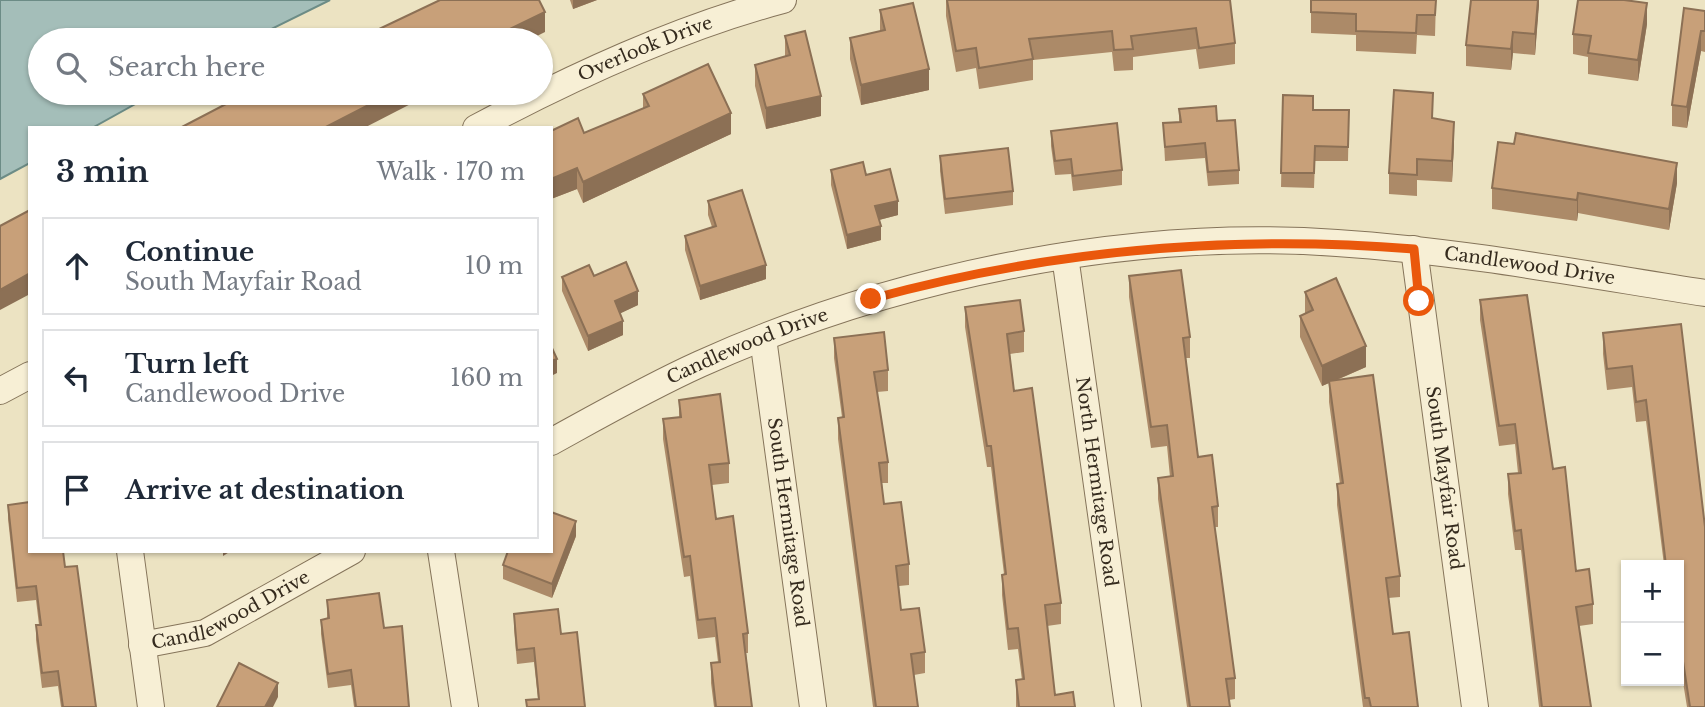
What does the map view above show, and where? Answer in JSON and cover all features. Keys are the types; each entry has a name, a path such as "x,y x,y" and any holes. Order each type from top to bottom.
{"street":[{"name":"Overlook Drive","path":"553,90 684,34 783,0"},
{"name":"Overlook Drive","path":"480,126 523,105"},
{"name":"Candlewood Drive","path":"553,441 650,387 763,338 871,299 917,286 1065,256 1163,246 1333,242 1414,249 1705,293"},
{"name":"South Mayfair Road","path":"1414,249 1475,707"},
{"name":"North Hermitage Road","path":"1065,256 1128,707"},
{"name":"South Hermitage Road","path":"763,338 813,707"},
{"path":"0,391 28,375"},
{"path":"130,553 151,707"},
{"name":"Candlewood Drive","path":"142,645 205,633 348,553"},
{"path":"441,553 465,707"}],"water":[{"path":"0,0 330,0 273,28 28,28 28,105 133,105 96,126 28,126 28,164 0,179"}],"building":[{"path":"440,0 539,0 545,12 512,28 381,28"},
{"path":"947,0 1230,0 1235,43 1199,48 1196,28 1131,36 1133,49 1114,50 1112,31 1029,39 1033,59 979,68 976,48 956,51"},
{"path":"1311,0 1436,0 1435,15 1417,15 1416,33 1356,31 1356,14 1311,12"},
{"path":"1471,0 1538,0 1535,34 1513,32 1511,49 1466,45"},
{"path":"1578,0 1647,3 1638,60 1588,53 1591,36 1573,34"},
{"path":"913,3 929,69 861,85 850,38 885,30 880,10"},
{"path":"1684,8 1705,11 1705,31 1701,31 1687,107 1672,105"},
{"path":"805,31 821,96 766,108 755,65 790,55 785,36"},
{"path":"708,64 731,113 583,182 577,168 553,178 553,130 578,118 584,133 649,106 643,94"},
{"path":"1394,90 1433,93 1432,118 1454,122 1452,161 1417,159 1417,175 1389,173"},
{"path":"1283,95 1313,96 1313,110 1349,110 1348,147 1315,146 1314,173 1281,173"},
{"path":"224,105 369,105 328,126 184,126"},
{"path":"1216,106 1217,121 1235,120 1239,170 1208,172 1205,143 1165,147 1163,123 1181,122 1179,109"},
{"path":"1117,123 1122,170 1073,176 1071,159 1055,161 1051,131"},
{"path":"1516,133 1677,163 1669,209 1578,193 1577,200 1492,188 1498,142 1514,144"},
{"path":"1008,148 1013,191 945,199 940,156"},
{"path":"863,162 866,175 890,169 898,201 875,206 881,226 847,235 831,170"},
{"path":"742,190 766,265 700,286 685,236 716,226 708,201"},
{"path":"28,211 28,274 0,290 0,226"},
{"path":"626,262 638,291 615,301 623,321 588,336 562,277 589,265 594,276"},
{"path":"1181,270 1190,337 1183,338 1198,457 1212,455 1218,506 1212,507 1235,678 1226,679 1230,707 1190,707 1158,478 1173,476 1167,425 1151,427 1129,276"},
{"path":"1336,278 1366,346 1322,366 1300,316 1313,310 1305,292"},
{"path":"1527,295 1553,469 1565,467 1576,571 1589,569 1593,604 1576,607 1591,707 1542,707 1521,530 1515,531 1508,474 1521,473 1515,424 1499,426 1480,300"},
{"path":"1020,300 1024,331 1007,334 1014,391 1032,388 1061,603 1045,605 1055,695 1073,692 1075,707 1019,707 1016,680 1024,679 1018,628 1008,629 1002,575 1006,574 991,446 987,446 965,307"},
{"path":"1681,324 1705,527 1705,707 1690,707 1684,668 1684,560 1665,560 1646,400 1636,402 1632,366 1607,369 1603,333"},
{"path":"884,332 888,370 874,372 888,462 879,463 884,504 901,502 909,564 896,566 901,610 919,608 925,652 911,654 918,707 876,707 838,418 844,417 834,338"},
{"path":"1373,375 1400,576 1386,578 1393,634 1409,632 1418,707 1371,707 1369,698 1365,698 1354,618 1337,484 1343,483 1329,381"},
{"path":"720,394 729,463 709,465 716,519 733,516 748,633 743,634 752,707 716,707 711,663 720,662 715,618 698,620 690,556 684,557 663,419 681,417 679,400"},
{"path":"28,502 28,553 63,553 65,567 77,566 96,707 63,707 58,671 42,673 36,625 41,625 36,586 17,588 8,505"},
{"path":"553,513 576,521 552,584 503,565 507,553 553,553"},
{"path":"379,593 384,628 402,626 409,707 356,707 351,670 328,674 321,620 329,618 327,600"},
{"path":"558,609 561,634 577,632 585,707 527,707 526,700 539,699 534,648 517,650 514,614"},
{"path":"239,663 278,683 265,707 217,707"}],"route":[{"path":"871,299 929,283 1065,256 1163,246 1333,242 1414,249 1419,301"}]}
